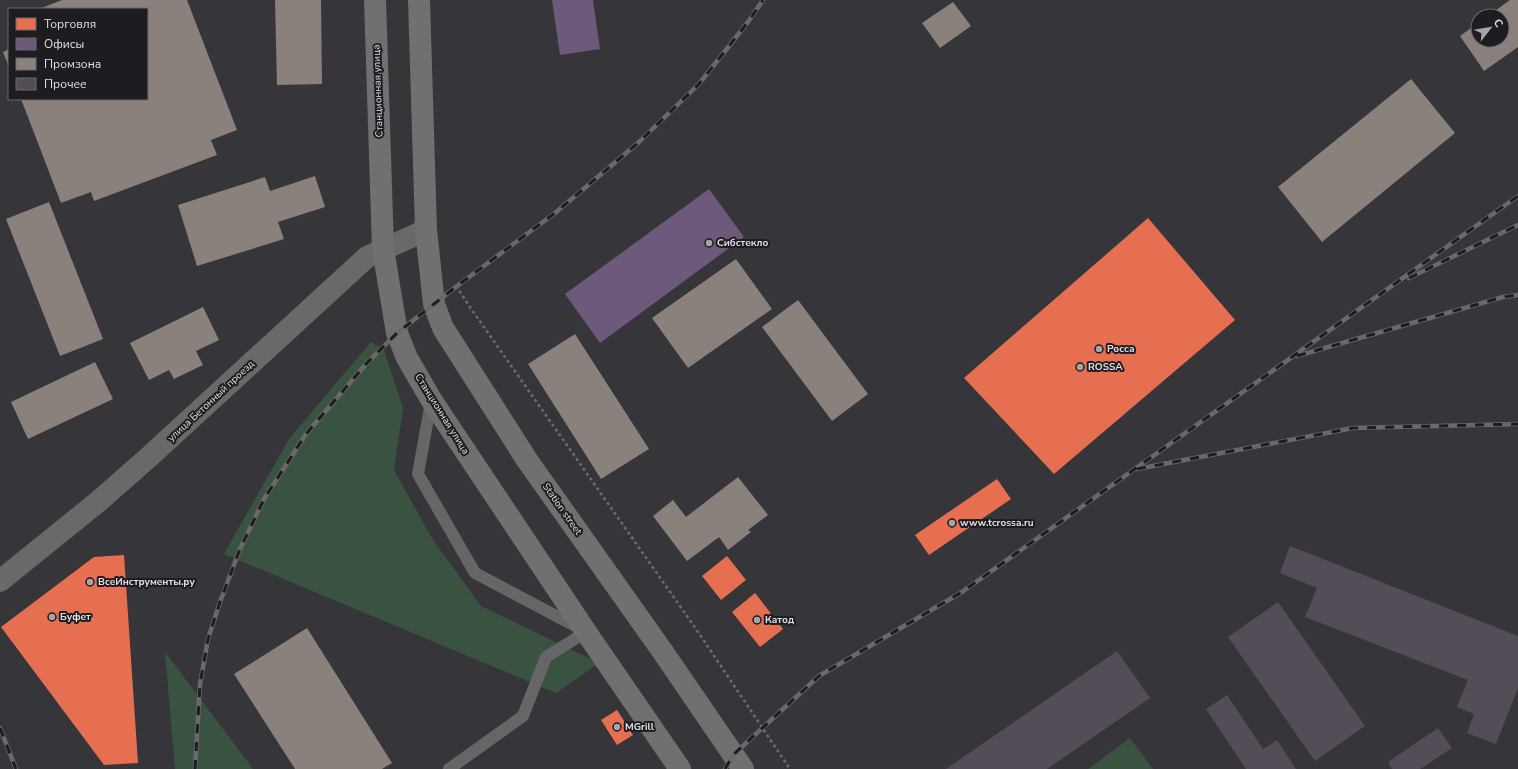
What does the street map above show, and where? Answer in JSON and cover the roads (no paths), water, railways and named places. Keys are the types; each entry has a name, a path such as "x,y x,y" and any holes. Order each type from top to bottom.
{"main road":[{"name":"Станционная улица","path":"375,0 383,249 397,333 407,358 432,401 586,632 680,769"},
{"path":"419,0 426,230"},
{"name":"Station street","path":"426,230 434,304 448,337 526,460 663,652 743,769"}],"street":[{"name":"улица Бетонный проезд","path":"0,581 99,501 150,456 367,257 426,230"}],"lane":[{"path":"432,401 418,474 476,574 586,632"},
{"path":"450,769 523,716 546,656 586,632"}],"railway":[{"path":"195,769 200,684 208,639 220,602 240,549 264,499 306,434 366,364 397,333 555,213 638,143 699,84 748,22 763,0"},
{"path":"725,769 733,755 819,676 962,592 1518,196"},
{"path":"1409,278 1518,225"},
{"path":"1297,356 1503,297 1518,295"},
{"path":"1137,469 1353,428 1518,424"},
{"path":"0,728 16,769"}],"place":[{"name":"Сибстекло","path":"709,243"},
{"name":"Росса","path":"1099,349"},
{"name":"ROSSA","path":"1080,367"},
{"name":"www.tcrossa.ru","path":"952,523"},
{"name":"ВсеИнструменты.ру","path":"90,582"},
{"name":"Буфет","path":"52,617"},
{"name":"Катод","path":"757,620"},
{"name":"MGrill","path":"617,727"}]}
